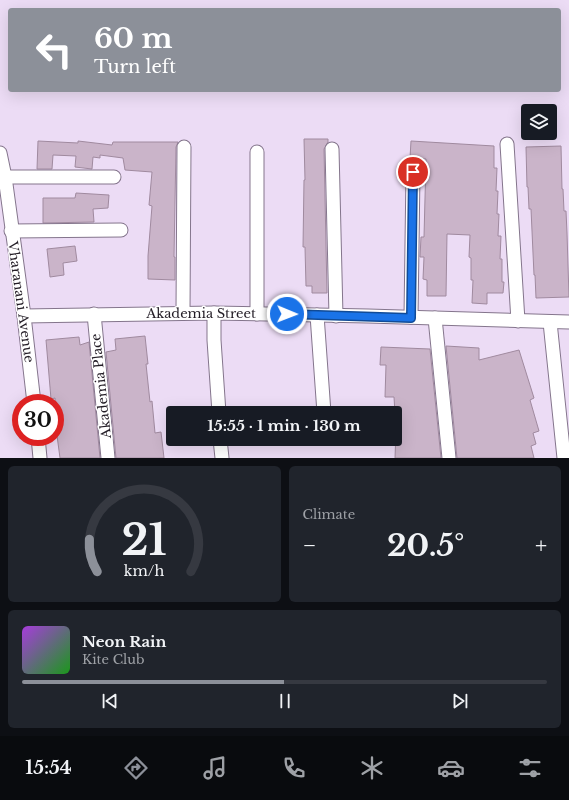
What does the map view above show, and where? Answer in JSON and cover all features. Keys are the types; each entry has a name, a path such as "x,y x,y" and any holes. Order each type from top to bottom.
{"street":[{"path":"507,144 518,321"},
{"path":"183,312 184,147"},
{"path":"332,149 336,316"},
{"path":"257,152 258,314"},
{"name":"Vharanani Avenue","path":"0,153 5,177 33,394"},
{"path":"411,318 413,172"},
{"path":"5,177 114,177"},
{"path":"12,231 121,230"},
{"name":"Akademia Street","path":"24,316 183,312 569,322"},
{"path":"214,313 214,340 219,406"},
{"name":"Akademia Place","path":"94,314 108,458"},
{"path":"317,315 324,406"},
{"path":"435,318 450,458"},
{"path":"550,322 564,458"},
{"path":"39,446 40,458"},
{"path":"221,446 222,458"}],"building":[{"path":"304,139 328,139 324,149 327,293 312,293 312,286 306,286 305,247 303,247 305,180"},
{"path":"38,141 78,143 78,141 112,145 113,142 178,142 176,147 175,280 148,279 148,256 152,206 149,205 152,172 125,170 123,158 100,155 100,158 93,157 92,169 75,167 76,156 53,155 52,169 37,169"},
{"path":"411,141 494,146 494,168 497,168 496,191 498,191 498,236 501,236 500,259 502,259 502,282 504,282 503,293 487,293 487,304 472,303 473,280 471,280 471,258 469,257 470,235 447,234 446,296 427,296 427,280 423,279 424,257 420,257 421,237 424,237 426,159 410,158"},
{"path":"561,146 562,189 564,211 566,211 569,297 536,298 531,209 529,209 527,187 526,147"},
{"path":"76,193 109,195 108,208 93,209 94,222 43,223 43,198 75,198"},
{"path":"75,246 77,261 63,263 64,275 50,277 47,249"},
{"path":"145,336 150,402 152,401 155,433 161,432 164,458 116,458 106,352 116,350 115,339"},
{"path":"79,337 80,345 89,342 100,458 60,458 58,446 64,446 64,394 51,394 46,340"},
{"path":"446,346 479,348 479,360 519,350 534,398 530,400 539,431 533,433 536,444 531,446 534,458 457,458"},
{"path":"381,347 430,349 441,458 395,458 395,446 402,446 402,406 395,406 394,397 385,397 386,365 380,365"}],"route":[{"path":"287,314 411,318 413,172"}]}
